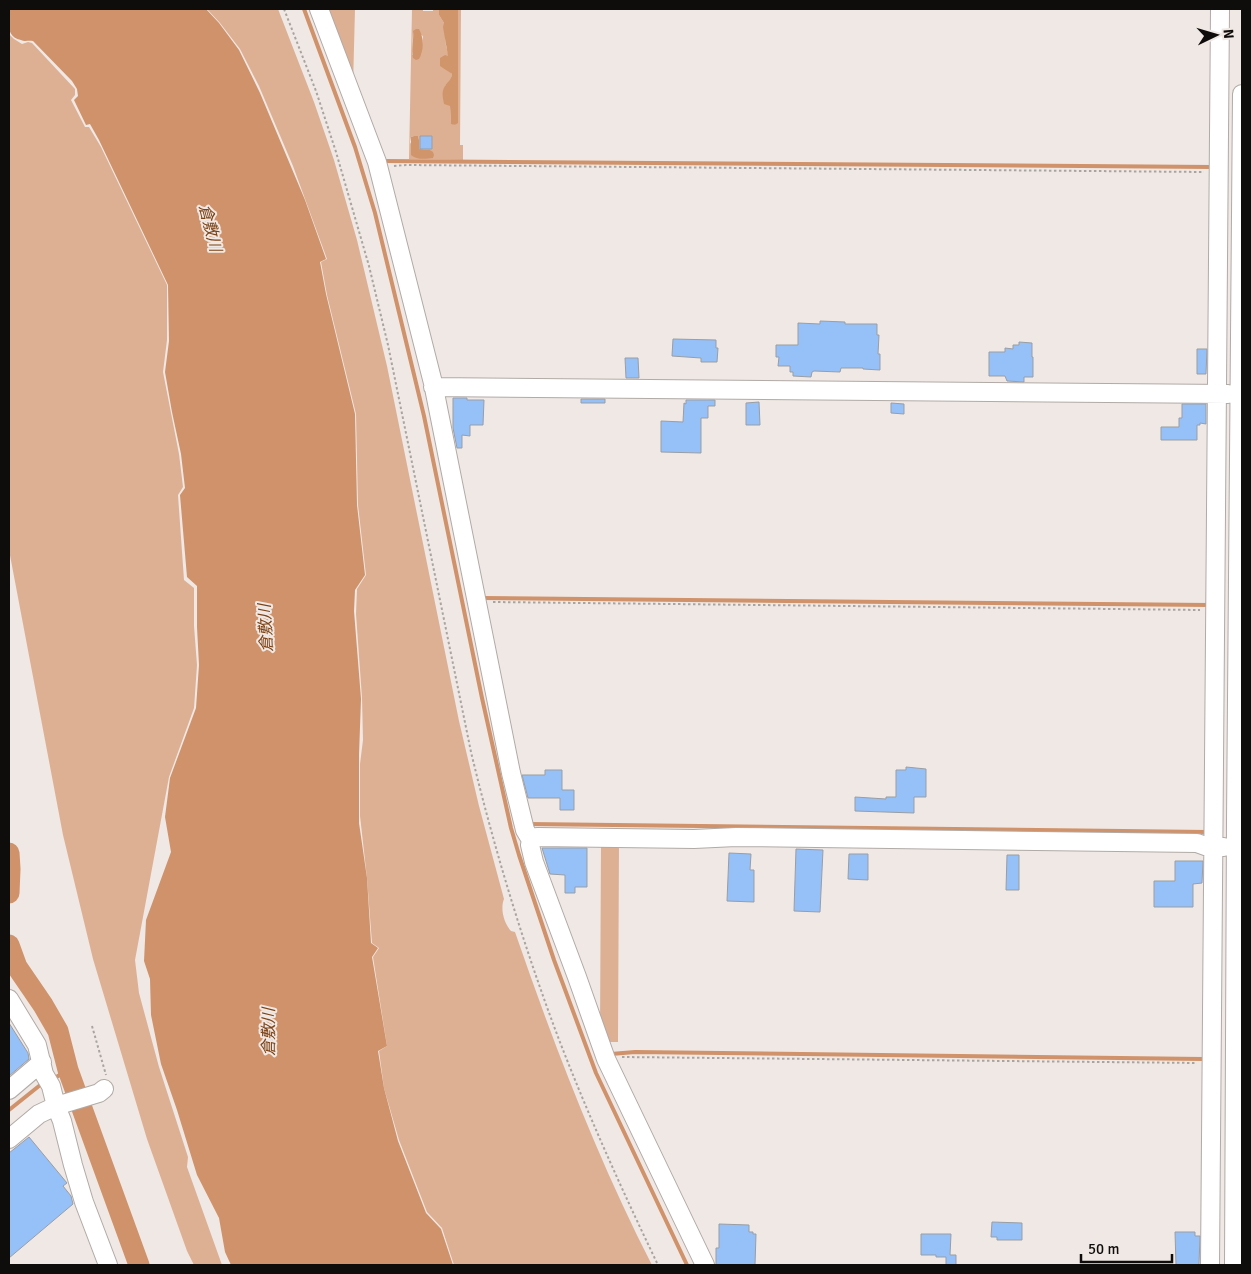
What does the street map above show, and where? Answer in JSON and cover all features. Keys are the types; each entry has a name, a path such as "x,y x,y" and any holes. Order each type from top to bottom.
{"street":[{"path":"319,9 380,171 432,382 511,773 534,862 605,1057 705,1265"},
{"path":"1210,1265 1220,1069 1223,843 1223,613 1229,394 1227,173 1220,9"},
{"path":"1227,173 1242,94"},
{"path":"432,382 1229,394"},
{"path":"1229,394 1223,613 1239,821 1223,843 1220,1069 1234,1265"},
{"path":"526,830 537,837 694,839 736,837 1223,843"},
{"path":"9,999 37,1046 59,1105 84,1202 108,1265"},
{"path":"9,1090 46,1074"},
{"path":"9,1139 39,1114 98,1092"}],"path":[{"path":"284,9 316,91 336,152 371,275 388,344 470,752 507,886 558,1035 584,1103 658,1265"},
{"path":"380,171 390,167 416,166 1227,173"},
{"path":"477,604 499,602 1223,613"},
{"path":"92,1026 107,1082 98,1092"},
{"path":"605,1057 1199,1063 1220,1069"}],"shaded area":[{"path":"207,9 278,9 314,102 334,160 357,240 387,366 459,721 504,899 502,907 503,916 511,931 515,932 545,1017 578,1101 613,1184 652,1265 454,1265 442,1228 427,1212 399,1140 384,1088 379,1051 387,1046 373,957 379,948 372,943 360,816 360,764 363,740 356,614 357,589 366,575 358,505 356,414 327,295 321,262 327,259 293,166 259,86 240,49"},
{"path":"324,9 355,9 353,86"},
{"path":"412,9 433,11 433,9 439,9 439,15 444,23 449,57 446,69 452,74 451,81 445,86 450,106 451,123 455,125 458,120 458,9 461,9 460,145 463,145 463,160 409,159","holes":["413,31 423,36 421,55 412,55","418,136 419,149 430,150 433,158 418,158 410,142 411,137"]},
{"path":"439,9 458,9 458,123 455,125 451,124 450,106 444,104 443,97 444,88 452,74 440,66 440,58 445,55 448,56 444,23 439,15"},
{"path":"419,29 421,33 423,44 421,56 416,60 413,58 412,51 413,31"},
{"path":"9,34 22,44 32,43 75,89 75,95 71,100 85,127 89,127 101,147 167,285 167,340 163,372 179,454 183,487 178,495 184,580 194,588 197,665 194,708 169,777 135,960 139,993 159,1067 188,1157 187,1167 222,1265 194,1265 187,1251 147,1139 93,959 63,835 9,550"},
{"path":"418,136 419,149 430,150 433,152 433,158 424,159 411,155 411,137"},
{"path":"601,844 619,845 618,1042 602,1042 600,1031"}],"water":[{"name":"倉敷川","path":"9,9 206,9 239,50 260,93 305,200 326,259 320,262 355,414 357,505 365,575 355,590 354,611 361,699 359,823 367,878 371,943 378,948 372,957 387,1046 378,1051 384,1088 398,1141 426,1213 441,1229 453,1265 231,1265 225,1252 219,1218 197,1175 161,1064 151,1015 150,979 144,961 146,920 171,852 165,817 170,778 196,708 199,665 197,586 187,577 180,495 185,488 181,454 165,372 169,341 168,285 99,140 90,124 86,125 74,100 78,96 77,89 72,81 33,41 22,41 12,36 9,28"}],"building":[{"path":"420,136 432,136 432,149 420,149"},
{"path":"820,321 845,322 845,324 877,324 880,370 841,368 840,372 814,371 811,377 793,376 793,372 790,372 790,366 778,366 779,357 776,357 776,345 798,345 798,323 820,324"},
{"path":"673,339 716,340 716,348 718,348 717,362 701,362 701,358 672,356"},
{"path":"1019,342 1032,343 1033,377 1024,377 1024,382 1007,381 1005,376 989,376 989,352 1005,352 1005,348 1013,349 1013,345 1019,345"},
{"path":"1197,349 1207,349 1206,374 1197,374"},
{"path":"625,358 638,358 639,378 626,378"},
{"path":"453,398 484,400 483,425 470,425 470,436 462,435 462,448 457,448 453,428"},
{"path":"581,399 605,399 605,403 581,403"},
{"path":"686,400 715,400 715,406 708,406 708,418 701,418 701,453 661,452 661,421 683,422 684,403 686,404"},
{"path":"759,402 760,425 746,425 746,403"},
{"path":"891,403 904,404 904,414 891,413"},
{"path":"1182,404 1206,404 1206,424 1200,423 1200,425 1197,425 1197,440 1161,440 1161,427 1179,427 1179,418 1182,418"},
{"path":"906,767 926,769 926,797 914,797 914,813 855,811 855,797 886,799 886,797 896,797 896,770 906,770"},
{"path":"545,770 562,770 562,790 574,790 574,810 560,810 560,798 528,798 522,775 545,775"},
{"path":"542,848 587,848 587,887 575,887 575,893 565,893 565,875 550,874"},
{"path":"796,849 823,850 820,912 794,911"},
{"path":"729,853 751,854 750,870 754,870 754,902 727,901"},
{"path":"849,854 868,854 868,880 848,879"},
{"path":"1007,855 1019,855 1019,890 1006,890"},
{"path":"1175,861 1203,861 1202,883 1193,884 1193,907 1154,907 1154,881 1175,881"},
{"path":"9,1023 28,1053 29,1059 9,1076"},
{"path":"29,1137 67,1183 63,1186 71,1196 73,1204 9,1258 9,1153"},
{"path":"992,1222 1022,1223 1022,1240 997,1240 997,1237 991,1237"},
{"path":"719,1224 749,1225 749,1232 756,1234 755,1265 716,1265 716,1248 719,1248"},
{"path":"1175,1232 1195,1232 1195,1236 1200,1236 1199,1265 1176,1265"},
{"path":"921,1234 951,1234 950,1255 956,1255 956,1265 946,1265 946,1257 921,1255"}],"waterway":[{"path":"304,9 355,147 375,213 424,416 482,698 511,828 519,855 554,960 596,1073 687,1265"},
{"path":"382,161 1213,167"},
{"path":"482,598 1210,605"},
{"path":"528,824 1208,832"},
{"path":"9,853 9,893"},
{"path":"9,945 17,967 58,1031 68,1070 139,1265"},
{"path":"611,1054 635,1052 1203,1059"},
{"path":"53,1079 68,1070"},
{"path":"9,1110 44,1082"}]}
